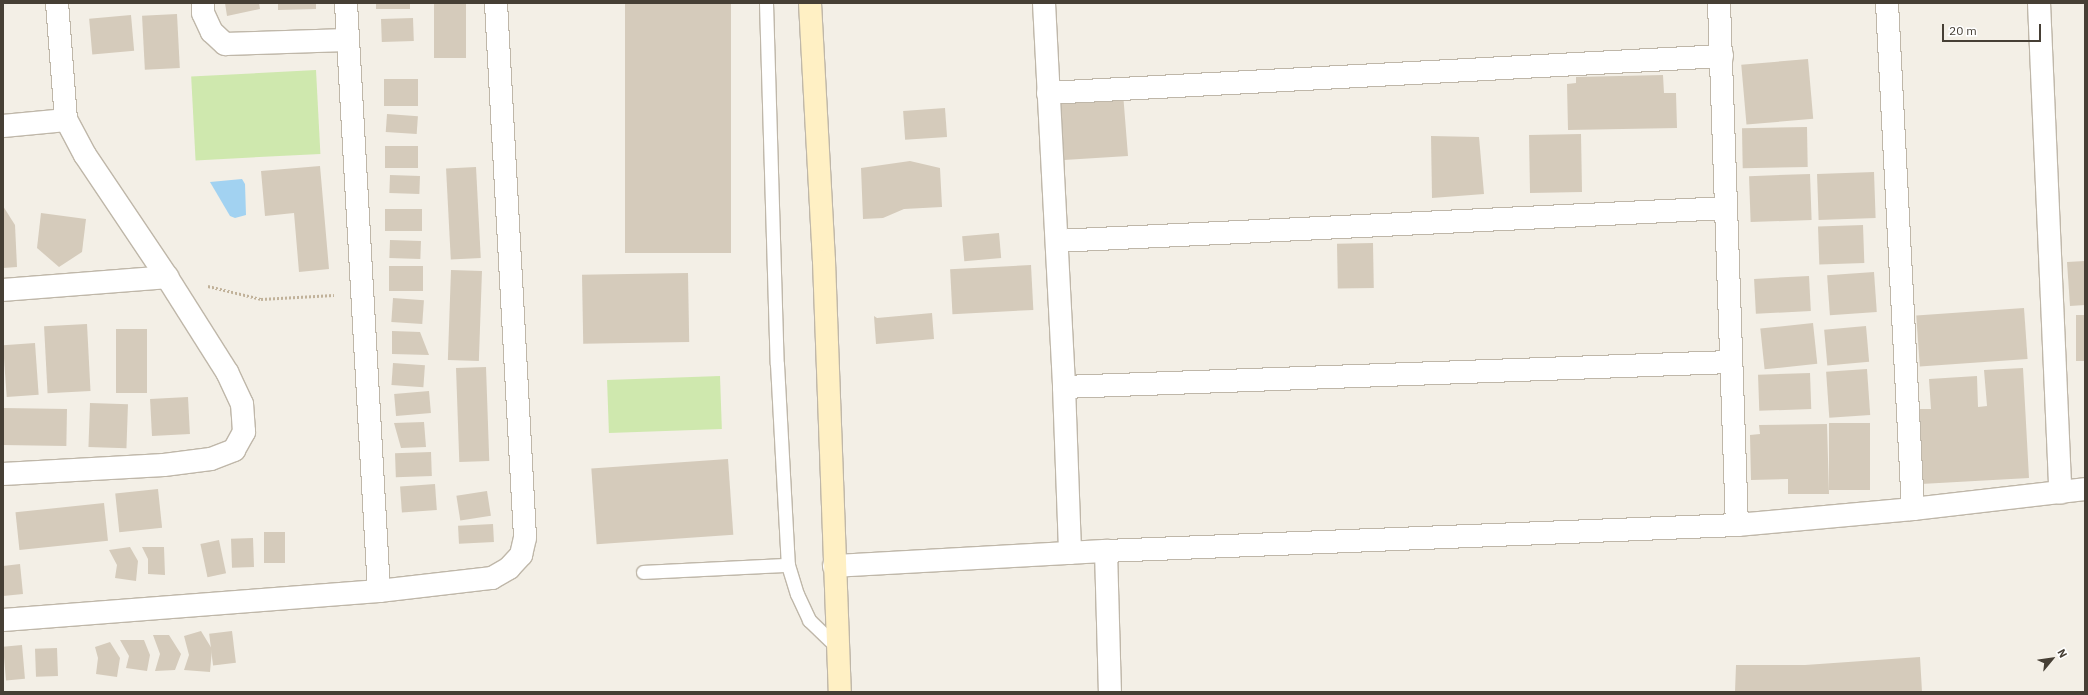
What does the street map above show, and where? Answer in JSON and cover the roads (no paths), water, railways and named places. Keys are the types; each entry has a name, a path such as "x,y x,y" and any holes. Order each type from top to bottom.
{"street":[{"path":"3,474 164,465 211,459 234,450 244,432 242,404 227,372 167,277 85,155 66,120 57,3"},
{"path":"203,3 204,12 212,32 225,44 347,40"},
{"path":"346,3 379,591"},
{"path":"3,620 379,591 492,578 509,568 521,555 525,537 496,3"},
{"path":"810,3 824,261 837,647 840,692"},
{"path":"1044,3 1064,387 1070,553"},
{"path":"1719,3 1722,56 1730,362 1737,525"},
{"path":"1887,3 1913,509"},
{"path":"2038,3 2060,493"},
{"path":"1048,93 1722,56"},
{"path":"3,126 66,120"},
{"path":"1057,242 1726,208"},
{"path":"3,290 167,277"},
{"path":"1064,387 1730,362"},
{"path":"834,566 1106,551 1737,525 1913,509 2085,489"},
{"path":"1106,551 1110,692"}],"lane":[{"path":"766,3 777,364 788,565 797,594 809,620 837,647"},
{"path":"643,572 788,565"}],"water":[{"path":"242,179 245,184 246,215 235,218 230,216 210,182"}]}
